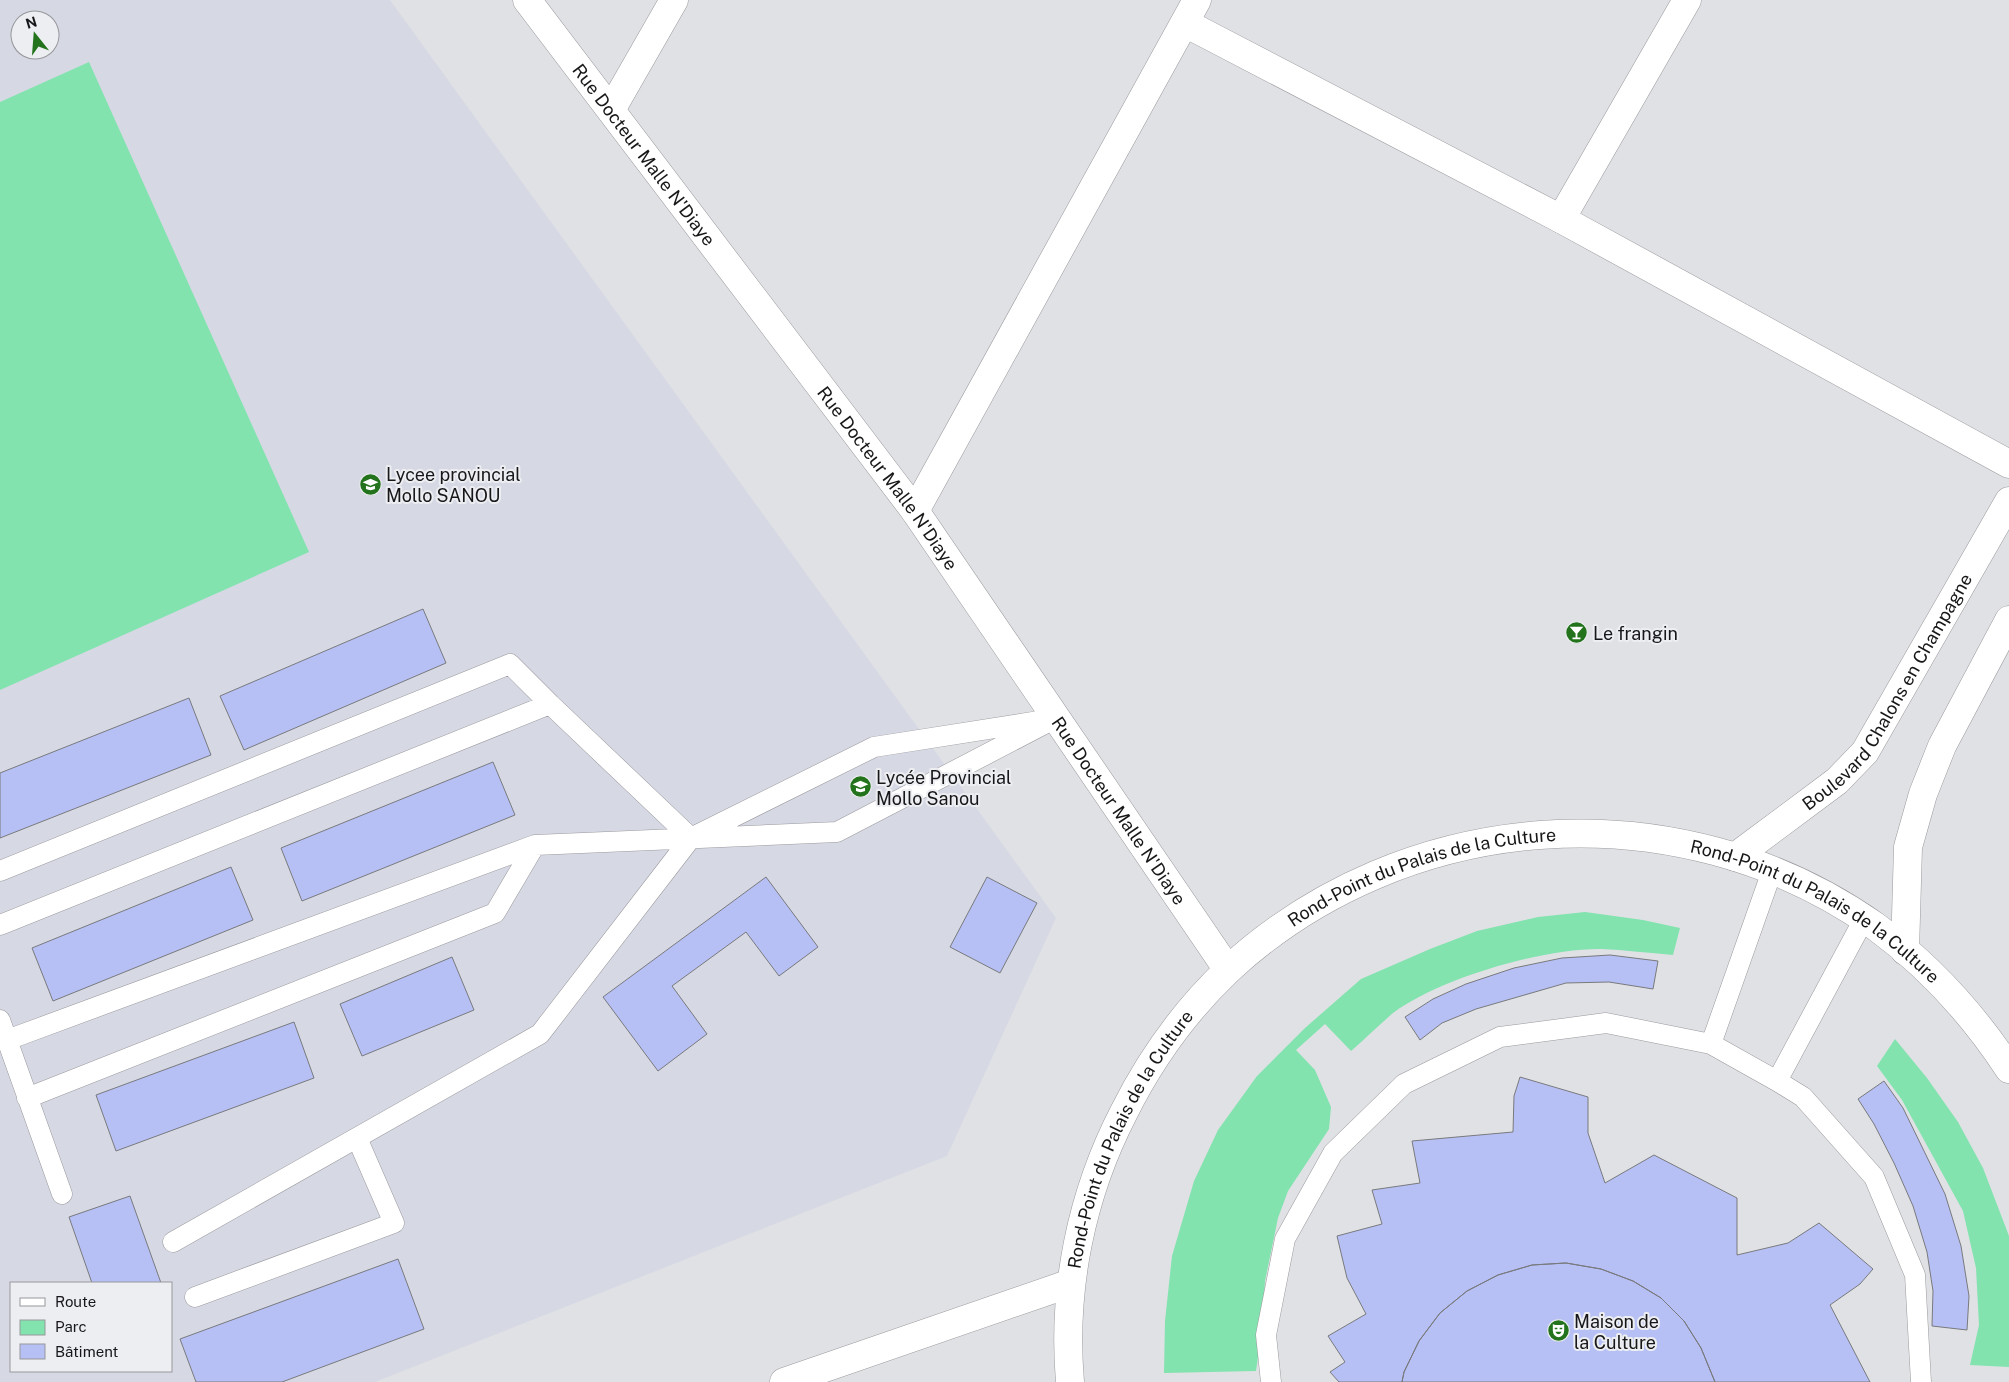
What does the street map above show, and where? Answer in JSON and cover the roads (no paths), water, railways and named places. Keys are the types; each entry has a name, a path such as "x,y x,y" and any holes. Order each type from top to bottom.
{"street":[{"name":"Rue Docteur Malle N'Diaye","path":"527,0 915,511 1228,970"},
{"path":"611,110 674,0"},
{"path":"1561,219 1687,0"},
{"path":"915,511 1191,11 1561,219 2009,464"},
{"name":"Boulevard Chalons en Champagne","path":"1735,857 1837,780 1865,752 2009,501"},
{"path":"1905,951 1908,847 1923,794 1942,746 2009,620"},
{"name":"Rond-Point du Palais de la Culture","path":"1070,1382 1069,1324 1078,1242 1101,1162 1136,1087 1184,1018 1228,970 1291,922 1328,898 1392,868 1458,847 1527,835 1598,833 1667,840 1735,857 1772,870 1808,886 1864,919 1936,978 1965,1009 2009,1069"},
{"path":"784,1382 1072,1283"}],"lane":[{"path":"0,871 510,664 691,838"},
{"path":"0,925 550,704"},
{"path":"7,1040 534,845 837,832 1056,718"},
{"path":"173,1242 540,1034 691,838 874,747 1056,718"},
{"path":"27,1098 495,913 534,845"},
{"path":"1711,1044 1772,870"},
{"path":"1777,1081 1864,919"},
{"path":"0,1020 62,1194"},
{"path":"1271,1382 1266,1335 1285,1239 1333,1153 1404,1084 1500,1036 1606,1023 1711,1044 1777,1081 1803,1097 1874,1176 1915,1276 1921,1382"},
{"path":"195,1297 394,1223 357,1138"}],"place":[{"name":"Lycee provincial Mollo SANOU","path":"370,484"},
{"name":"Le frangin","path":"1577,633"},
{"name":"Lycée Provincial Mollo Sanou","path":"860,787"},
{"name":"Maison de la Culture","path":"1558,1331"}]}
